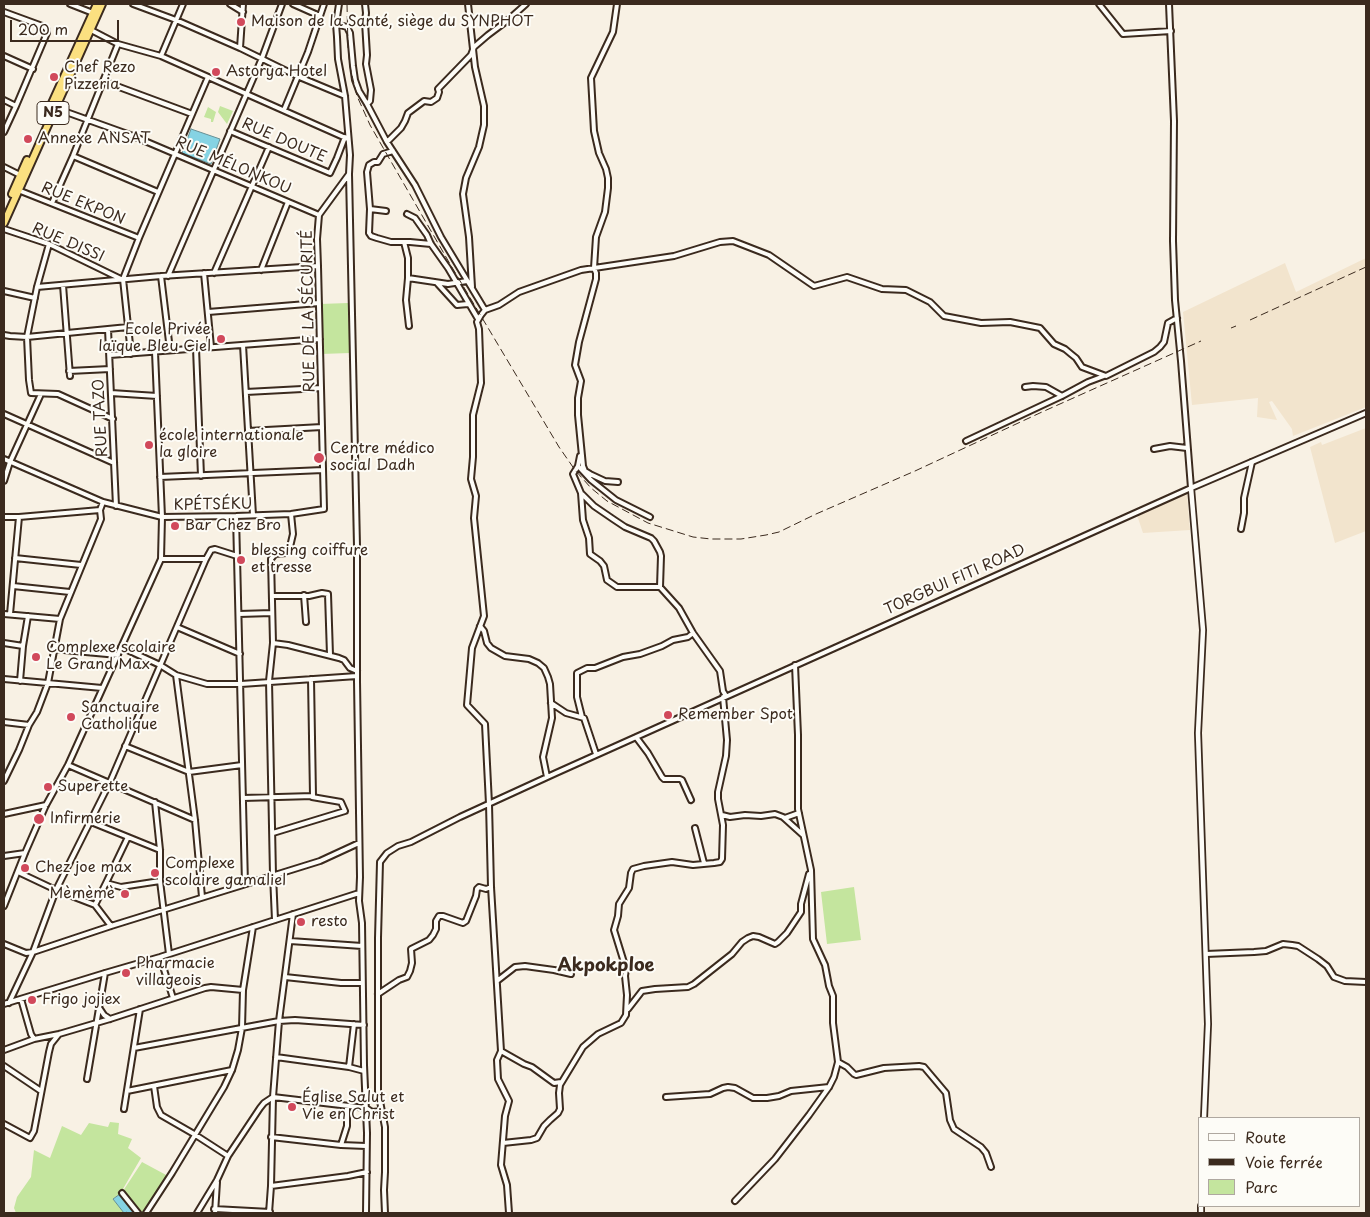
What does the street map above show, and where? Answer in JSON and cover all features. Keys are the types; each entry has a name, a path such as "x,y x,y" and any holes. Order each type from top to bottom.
{"highway":[{"name":"N5","path":"53,108 97,4"},
{"name":"N5","path":"4,214 102,4"},
{"name":"N5","path":"4,223 22,176"}],"street":[{"path":"70,4 93,13"},
{"path":"133,4 176,20 345,96"},
{"path":"161,56 183,4"},
{"path":"230,4 242,12"},
{"path":"240,48 243,4"},
{"path":"168,276 262,58 282,4"},
{"path":"293,4 320,16"},
{"path":"284,110 308,52 324,4"},
{"path":"339,4 336,24 338,59 345,96 346,138 350,155 359,901 361,910 366,1108 366,1213"},
{"path":"365,4 366,64 371,90 370,100 367,104"},
{"path":"468,4 476,67 484,106 484,125 479,147 466,178 463,194 469,237 472,290"},
{"path":"387,142 401,128 408,113 424,102 431,102 437,98 438,88 471,55 474,47 526,4"},
{"path":"617,4 613,32 591,78 594,131 599,154 606,169 608,188 605,212 596,237 594,268 596,279 579,342 575,365 580,381 578,406 583,466 585,471 605,481 618,482"},
{"path":"1099,4 1123,34 1171,31"},
{"path":"1169,4 1174,121 1173,241 1175,300 1203,630 1198,733 1208,1024 1204,1117"},
{"path":"4,12 45,27 47,30 33,69 4,132"},
{"path":"336,24 347,27 350,33 355,80 359,91 387,142 415,186 441,237 485,310"},
{"path":"91,30 118,44 161,56 346,138"},
{"path":"52,203 118,44"},
{"path":"4,56 33,69"},
{"path":"132,354 123,279 138,238 208,77"},
{"path":"103,81 192,114"},
{"path":"4,100 16,106"},
{"name":"RUE MÉLONKOU","path":"53,108 133,136 319,214"},
{"name":"RUE DOUTE","path":"230,131 330,173 346,138"},
{"path":"214,273 269,148"},
{"path":"393,151 383,154 378,162 374,162 369,166 367,172 370,209 369,233 371,236 391,242 431,244"},
{"path":"73,156 158,192"},
{"path":"4,167 22,176"},
{"name":"RUE DE LA SÉCURITÉ","path":"324,509 317,239 319,214 349,174"},
{"name":"RUE EKPON","path":"18,190 138,238"},
{"path":"261,270 288,202"},
{"path":"370,209 386,211"},
{"path":"407,214 415,218 421,225 478,319 481,383 473,415 471,480 476,496 474,518 484,616 472,648 466,705 485,724 491,887 501,1050 497,1060 498,1079 509,1101 505,1116 501,1165 507,1185 508,1213"},
{"name":"RUE DISSI","path":"4,229 49,244 123,279"},
{"path":"478,319 485,310 498,305 519,292 582,270 674,256 733,240 769,255 814,286 846,277 882,289 906,290 930,302 944,316 981,323 1010,322 1040,328 1054,344 1065,349 1076,358 1082,367 1104,376"},
{"path":"404,242 408,258 406,300 409,326"},
{"path":"49,244 37,287 27,337 31,393 58,394 112,419"},
{"path":"37,287 162,276 318,266"},
{"path":"204,274 211,347"},
{"path":"162,276 170,350"},
{"path":"408,278 448,284 467,281"},
{"path":"437,283 457,305 468,304"},
{"path":"63,285 69,374 110,369"},
{"path":"4,291 35,298"},
{"path":"208,312 319,303"},
{"path":"966,441 1088,382 1106,376 1160,347 1164,342 1168,323 1177,318"},
{"path":"4,335 27,337 128,327"},
{"name":"RUE TAZO","path":"108,329 116,506"},
{"path":"110,355 320,338"},
{"path":"243,345 253,515"},
{"path":"196,348 201,476"},
{"path":"4,906 46,806 68,765 161,559 162,517 155,352"},
{"path":"1025,387 1046,388 1062,396"},
{"path":"246,392 321,388"},
{"path":"111,393 157,396"},
{"path":"4,481 10,462 41,394"},
{"path":"4,414 114,463"},
{"name":"TORGBUI FITI ROAD","path":"385,1213 385,1127 378,1091 378,938 380,862 387,853 398,846 411,842 596,754 1191,488 1366,414"},
{"path":"248,431 322,427"},
{"path":"1154,449 1170,446 1187,448"},
{"path":"503,1143 537,1138 544,1126 558,1114 560,1110 559,1093 561,1082 583,1047 598,1034 621,1024 626,1015 626,965 614,930 619,904 629,888 633,869 672,862 693,865 714,864 722,859 723,825 718,792 726,756 727,740 725,697 720,671 693,633 679,608 660,587 661,556 654,541 614,520 594,506 581,493 572,474 578,466 581,454"},
{"name":"KPÉTSÉKU","path":"4,459 103,502 162,517 290,514 324,509"},
{"path":"1242,529 1244,498 1252,462"},
{"path":"578,466 591,480 616,500 650,517"},
{"path":"160,477 323,470"},
{"path":"581,493 583,520 589,538 590,554 604,566 607,580 616,587 660,587"},
{"path":"4,780 29,725 37,712 48,683 60,619 100,519 100,510 103,502"},
{"path":"4,517 100,510"},
{"path":"276,920 273,875 269,681 273,643 271,559 275,554 289,551 293,534 290,514"},
{"path":"236,516 244,884"},
{"path":"10,614 19,517"},
{"path":"6,1004 33,952 56,890 110,782 206,559 211,550 215,549 237,556"},
{"path":"15,558 81,566"},
{"path":"161,559 206,559"},
{"path":"13,586 70,592"},
{"path":"272,596 309,596 322,593 328,595 330,655"},
{"path":"304,596 306,622"},
{"path":"239,614 272,613"},
{"path":"4,614 60,619"},
{"path":"20,680 28,616"},
{"path":"480,626 484,631 487,643 498,654 530,659 544,668 548,677 552,718 543,757 547,777"},
{"path":"176,627 240,654"},
{"path":"596,754 586,721 582,717 577,697 578,673 587,668 595,668 623,657 640,654 672,640 688,637 693,633"},
{"path":"4,643 23,646"},
{"path":"273,643 343,659 349,668 357,673"},
{"path":"121,647 160,665 176,675 207,684 241,684 311,679 357,673"},
{"path":"53,649 118,655"},
{"path":"735,1201 774,1160 829,1087 838,1062 833,1023 833,996 825,965 813,939 811,870 799,813 795,666"},
{"path":"176,675 195,820 202,897"},
{"path":"4,679 102,688"},
{"path":"311,679 312,797"},
{"path":"551,703 566,713 582,717"},
{"path":"4,722 29,725"},
{"path":"636,737 662,777 664,779 680,778 691,800"},
{"path":"125,746 189,772 242,765"},
{"path":"68,765 195,820"},
{"path":"243,798 312,797 341,802 345,812 273,834"},
{"path":"155,802 160,850 160,881 169,954"},
{"path":"4,814 46,806"},
{"path":"785,818 799,813"},
{"path":"722,814 730,817 775,814 785,818 804,836"},
{"path":"723,825 730,817"},
{"path":"91,822 160,850"},
{"path":"695,828 704,864"},
{"path":"94,904 128,836"},
{"path":"4,944 26,953 33,952 163,909 320,861 359,843"},
{"path":"4,856 25,853"},
{"path":"627,1010 642,991 688,987 694,984 732,954 748,938 753,936 775,944 778,942 787,933 801,912 803,897 811,870"},
{"path":"18,872 56,890 94,904 111,926"},
{"path":"106,883 121,886 160,881"},
{"path":"378,994 407,977 412,963 411,949 433,936 439,916 462,923 466,921 477,889 479,887 486,889 491,887"},
{"path":"6,1004 160,958 360,892"},
{"path":"217,1180 214,1211 270,1213 272,1097 279,1021 293,914"},
{"path":"146,1213 224,1087 232,1070 242,1028 243,990 253,927"},
{"path":"290,940 362,946"},
{"path":"1206,954 1266,951 1283,944 1298,946 1327,966 1334,977 1345,981 1366,982"},
{"path":"160,958 173,998"},
{"path":"497,981 515,967 525,966 571,974"},
{"path":"87,1078 105,973"},
{"path":"285,977 341,983 362,983"},
{"path":"4,1050 34,1039 59,1034 211,987 243,990"},
{"path":"20,999 34,1039"},
{"path":"100,1009 110,1019"},
{"path":"124,1109 140,1009"},
{"path":"134,1048 279,1021 295,1020 364,1025"},
{"path":"349,1067 354,1024"},
{"path":"4,1124 30,1138 34,1131 51,1044 59,1034"},
{"path":"501,1050 532,1067 554,1083 561,1082"},
{"path":"276,1057 349,1067 364,1071"},
{"path":"838,1062 856,1075 884,1068 924,1067 946,1093 947,1105 954,1129 982,1147 991,1167"},
{"path":"4,1066 41,1091"},
{"path":"127,1091 232,1070"},
{"path":"154,1086 157,1107 161,1115 228,1156"},
{"path":"666,1097 710,1094 723,1088 734,1088 752,1098 767,1098 791,1091 829,1087"},
{"path":"197,1213 217,1180 228,1156 264,1102 272,1097 366,1108 372,1112 382,1111"},
{"path":"342,1145 347,1126 347,1106"},
{"path":"271,1137 366,1146"},
{"path":"271,1186 367,1172"},
{"path":"122,1193 138,1213"}],"shaded area":[{"path":"1366,258 1366,407 1293,436 1292,429 1272,401 1269,402 1277,420 1257,417 1258,398 1192,405 1183,312 1285,263 1296,292"},
{"path":"1366,428 1366,531 1335,543 1310,447 1321,442 1322,445"},
{"path":"1187,493 1190,530 1143,533 1137,515"}],"green space":[{"path":"220,106 233,111 227,124 218,112"},
{"path":"208,107 216,112 213,122 211,122 211,119 204,117"},
{"path":"348,303 350,353 321,354 320,304"},
{"path":"854,887 861,940 827,944 821,892"},
{"path":"110,1122 119,1123 118,1134 132,1139 128,1148 141,1158 120,1194 113,1199 125,1213 16,1213 14,1208 17,1197 31,1177 34,1150 50,1158 62,1126 81,1135 89,1123 108,1127"},
{"path":"142,1162 168,1176 143,1213 140,1213 123,1191"}],"water":[{"path":"191,129 220,139 211,164 182,153"},
{"path":"120,1194 135,1213 124,1213 113,1199"}],"waterway":[{"path":"205,90 208,82"},
{"path":"178,152 199,103"},
{"path":"158,188 171,157"},
{"path":"127,274 176,158"}],"railway":[{"path":"347,4 350,67 357,96 370,125 450,264 559,447 575,470 591,488 607,501 648,523 693,537 711,539 741,539 779,532 1201,341"},
{"path":"1250,320 1366,267"},
{"path":"1231,328 1236,326"}],"place":[{"name":"Maison de la Santé, siège du SYNPHOT","path":"241,22"},
{"name":"Astorya Hotel","path":"216,72"},
{"name":"Chef Rezo Pizzeria","path":"54,77"},
{"name":"Annexe ANSAT","path":"28,139"},
{"name":"Ecole Privée laïque Bleu Ciel","path":"221,339"},
{"name":"école internationale la gloire","path":"149,445"},
{"name":"Centre médico social Dadh","path":"319,458"},
{"name":"Bar Chez Bro","path":"175,526"},
{"name":"blessing coiffure et tresse","path":"241,560"},
{"name":"Complexe scolaire Le Grand Max","path":"36,657"},
{"name":"Remember Spot","path":"668,715"},
{"name":"Sanctuaire Catholique","path":"71,717"},
{"name":"Superette","path":"48,787"},
{"name":"Infirmerie","path":"39,819"},
{"name":"Chez joe max","path":"25,868"},
{"name":"Complexe scolaire gamaliel","path":"155,873"},
{"name":"Mèmèmè","path":"125,894"},
{"name":"resto","path":"301,922"},
{"name":"Pharmacie villageois","path":"126,973"},
{"name":"Frigo jojiex","path":"32,1000"},
{"name":"Église Salut et Vie en Christ","path":"292,1107"}],"district":[{"name":"Akpokploe","path":"606,966"}]}
